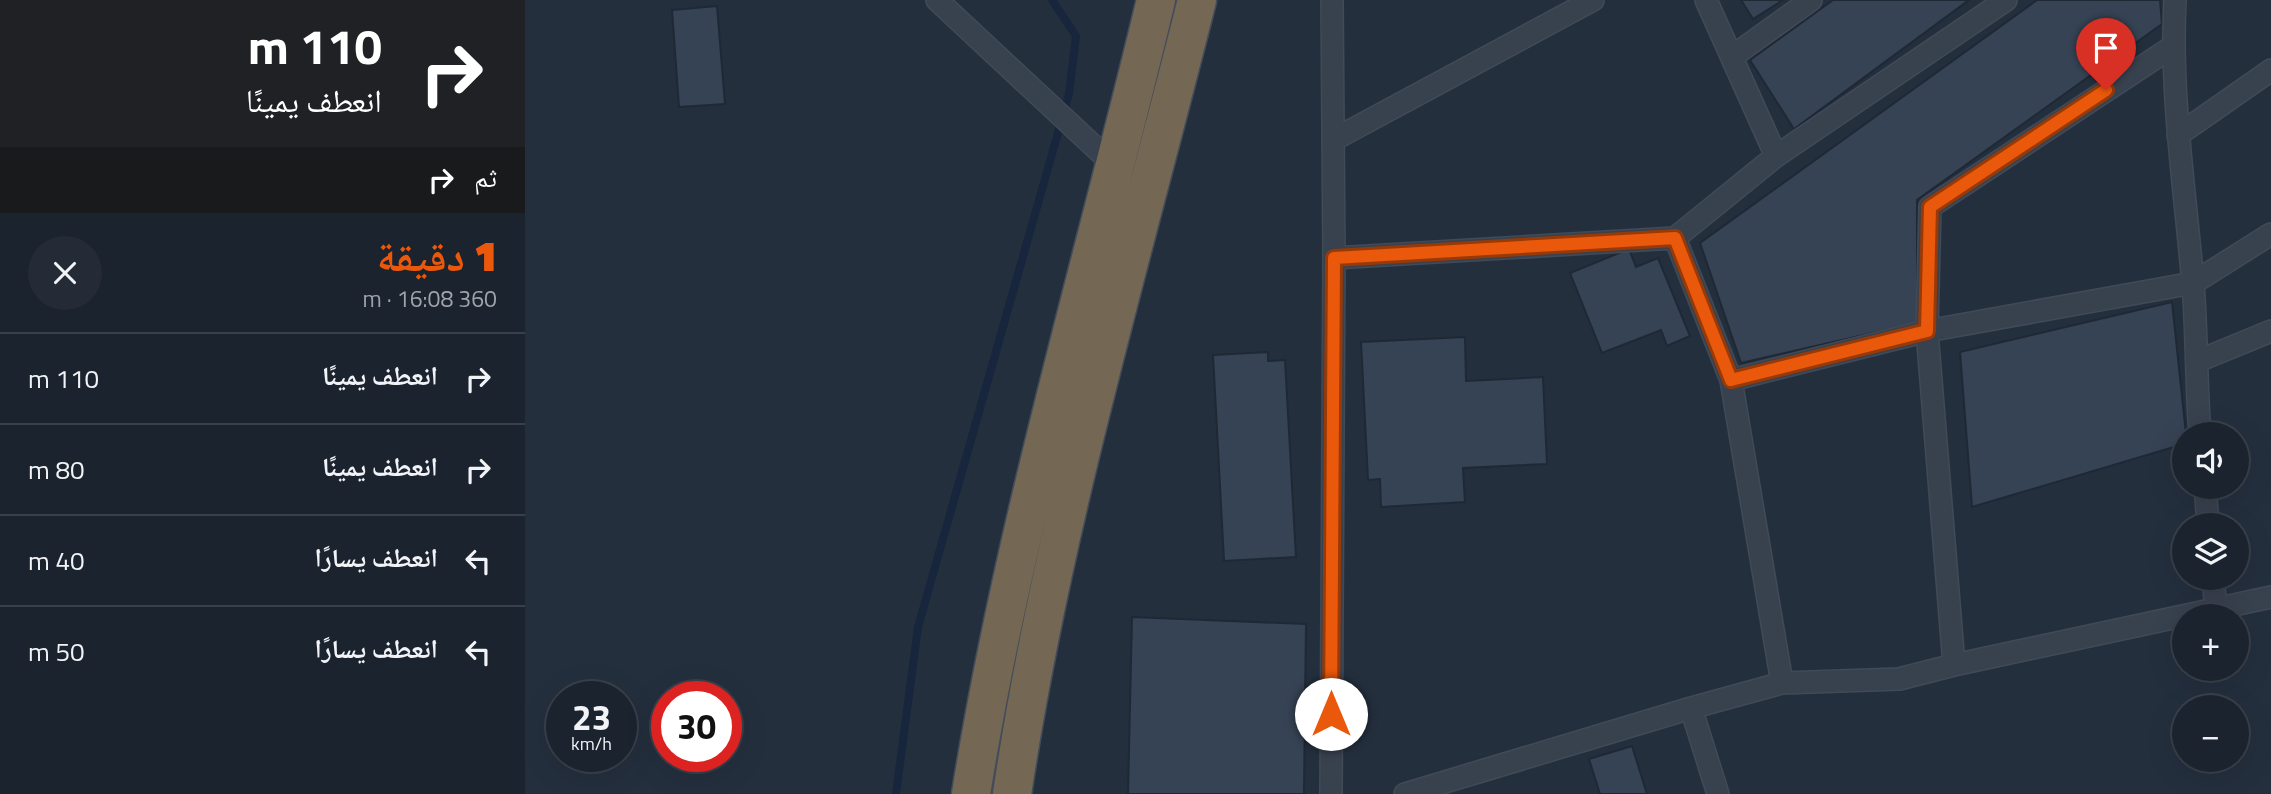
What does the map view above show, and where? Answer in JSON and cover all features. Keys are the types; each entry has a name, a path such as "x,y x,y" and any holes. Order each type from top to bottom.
{"highway":[{"path":"971,794 984,716 1036,472 1156,0"},
{"path":"1011,794 1025,704 1065,519 1197,0"}],"street":[{"path":"937,0 1115,166"},
{"path":"1331,794 1334,258 1332,0"},
{"path":"1333,140 1593,0"},
{"path":"1706,0 1776,156"},
{"path":"1733,56 1811,0"},
{"path":"1334,258 1675,238 1776,156 2006,0"},
{"path":"2175,0 2172,47 2193,283 2200,422"},
{"path":"1954,664 1927,331 1930,207 2172,47"},
{"path":"2178,135 2271,70"},
{"path":"1731,380 1927,331 2193,283 2271,234"},
{"path":"1675,238 1731,380 1782,684"},
{"path":"2198,361 2271,331"},
{"path":"2239,604 2271,597"},
{"path":"1405,794 1691,708 1782,684 1899,679 1954,664 2172,618"},
{"path":"1691,708 1718,794"}],"building":[{"path":"1741,0 1783,0 1753,19"},
{"path":"1833,0 1969,0 1794,129 1750,60"},
{"path":"2037,0 2160,0 2162,24 1917,200 1917,323 1741,363 1700,243"},
{"path":"717,6 725,104 679,107 672,10"},
{"path":"1629,249 1636,267 1658,258 1690,336 1667,346 1661,330 1602,353 1570,273"},
{"path":"2172,302 2185,422 2172,422 2172,448 1972,507 1960,352"},
{"path":"1465,337 1466,381 1543,377 1547,464 1463,468 1465,502 1381,507 1380,479 1368,480 1361,342"},
{"path":"1268,352 1268,361 1285,360 1296,557 1224,561 1213,355"},
{"path":"1132,617 1306,624 1304,794 1128,794"},
{"path":"1632,746 1647,794 1600,794 1589,759"}],"waterway":[{"path":"896,794 918,627 1069,94 1076,36 1052,0"}],"route":[{"path":"1331,714 1334,258 1675,238 1731,380 1927,331 1930,207 2106,90"}]}
